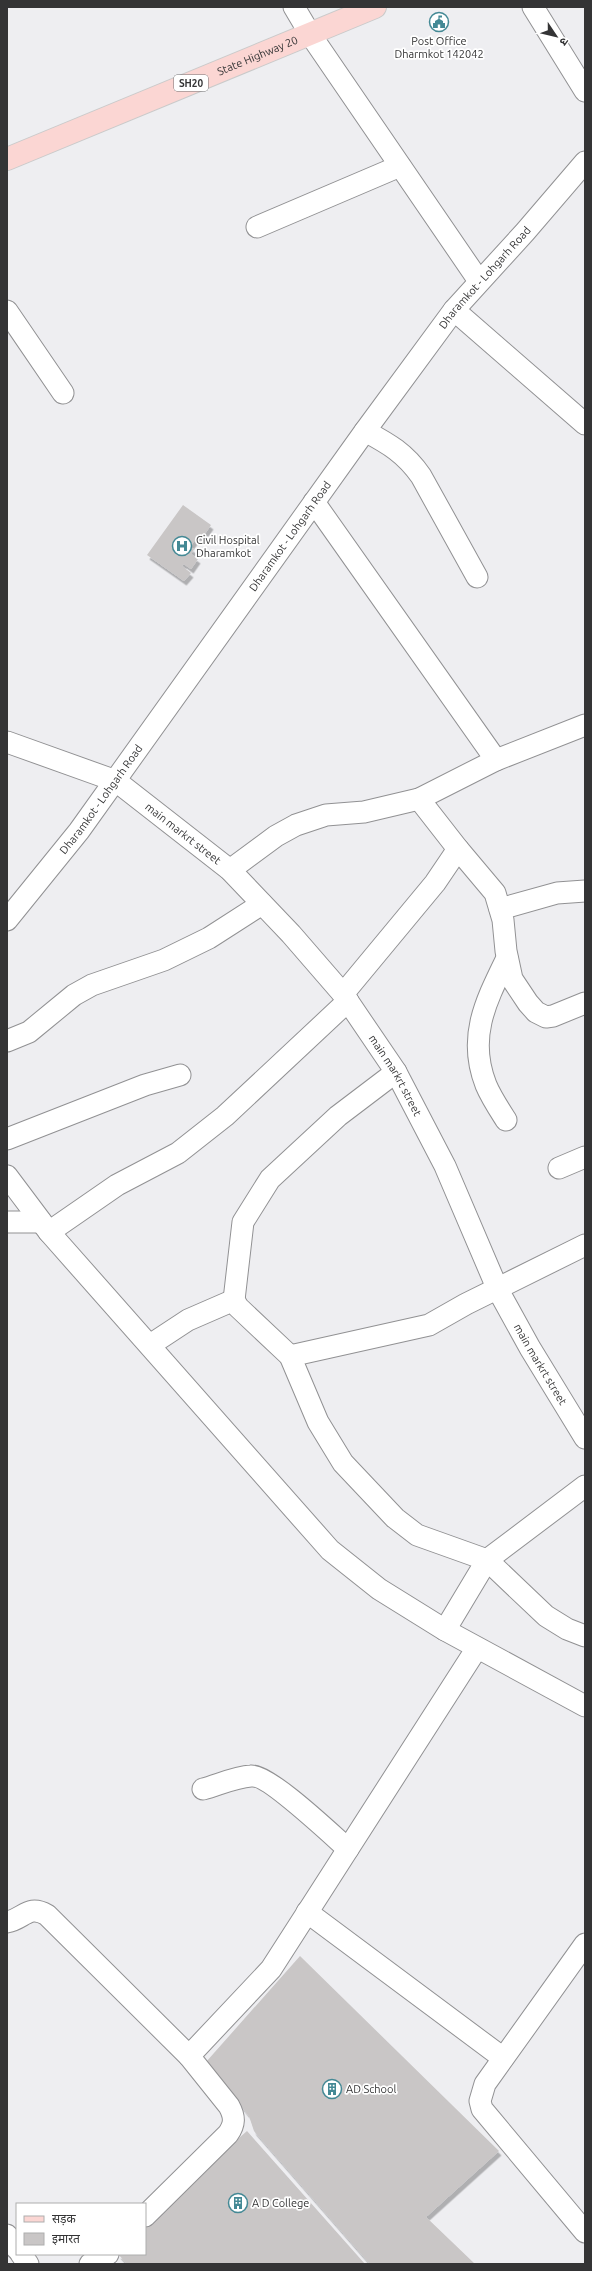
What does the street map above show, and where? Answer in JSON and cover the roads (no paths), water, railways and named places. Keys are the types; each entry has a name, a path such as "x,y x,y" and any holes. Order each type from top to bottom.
{"main road":[{"name":"State Highway 20","path":"7,159 375,7"}],"street":[{"path":"294,7 310,34 479,281"},
{"path":"533,7 585,91"},
{"name":"Dharamkot - Lohgarh Road","path":"7,920 79,831 365,430 454,310 525,232 585,162"},
{"path":"257,227 400,166"},
{"path":"454,310 585,424"},
{"path":"7,311 63,393"},
{"path":"365,430 398,450 410,460 421,476 477,577"},
{"path":"314,502 496,760"},
{"path":"230,870 276,836 296,825 326,815 364,812 419,799 496,760 585,725"},
{"name":"main markrt street","path":"7,742 116,780 230,870 345,997 396,1072 445,1166 498,1290 530,1348 585,1438"},
{"path":"419,799 495,893 503,920 512,979 536,1012 546,1017 553,1016 585,1003"},
{"path":"7,1222 45,1227 117,1185 178,1153 225,1116 345,997 435,883 458,849"},
{"path":"500,909 557,893 585,891"},
{"path":"7,1041 29,1032 74,995 92,985 164,960 209,938 262,904"},
{"path":"506,1120 486,1085 478,1056 479,1025 488,998 508,958"},
{"path":"396,1072 338,1116 270,1179 244,1222 234,1300 238,1308 290,1356 318,1422 343,1463 375,1498 417,1535 487,1560 546,1616 568,1629 585,1636"},
{"path":"7,1139 145,1085 180,1075"},
{"path":"559,1168 585,1158"},
{"path":"7,1176 45,1227 330,1550 379,1588 444,1630 585,1706"},
{"path":"290,1356 429,1326 466,1304 498,1290 585,1245"},
{"path":"150,1345 188,1320 234,1300"},
{"path":"444,1630 487,1560 585,1486"},
{"path":"189,2056 271,1969 477,1648"},
{"path":"203,1789 251,1776 261,1778 281,1792 348,1849"},
{"path":"7,1922 33,1910 46,1915 189,2056 229,2106 234,2115 234,2122 228,2134 146,2215"},
{"path":"307,1912 503,2058"},
{"path":"585,1944 503,2058 481,2092 480,2101 482,2109 585,2232"},
{"path":"7,2235 16,2248"},
{"path":"22,2255 28,2264"},
{"path":"90,2264 106,2255"}],"place":[{"name":"Post Office Dharmkot 142042","path":"439,22"},
{"name":"Civil Hospital Dharamkot","path":"182,546"},
{"name":"AD School","path":"332,2089"},
{"name":"A D College","path":"238,2203"}]}
